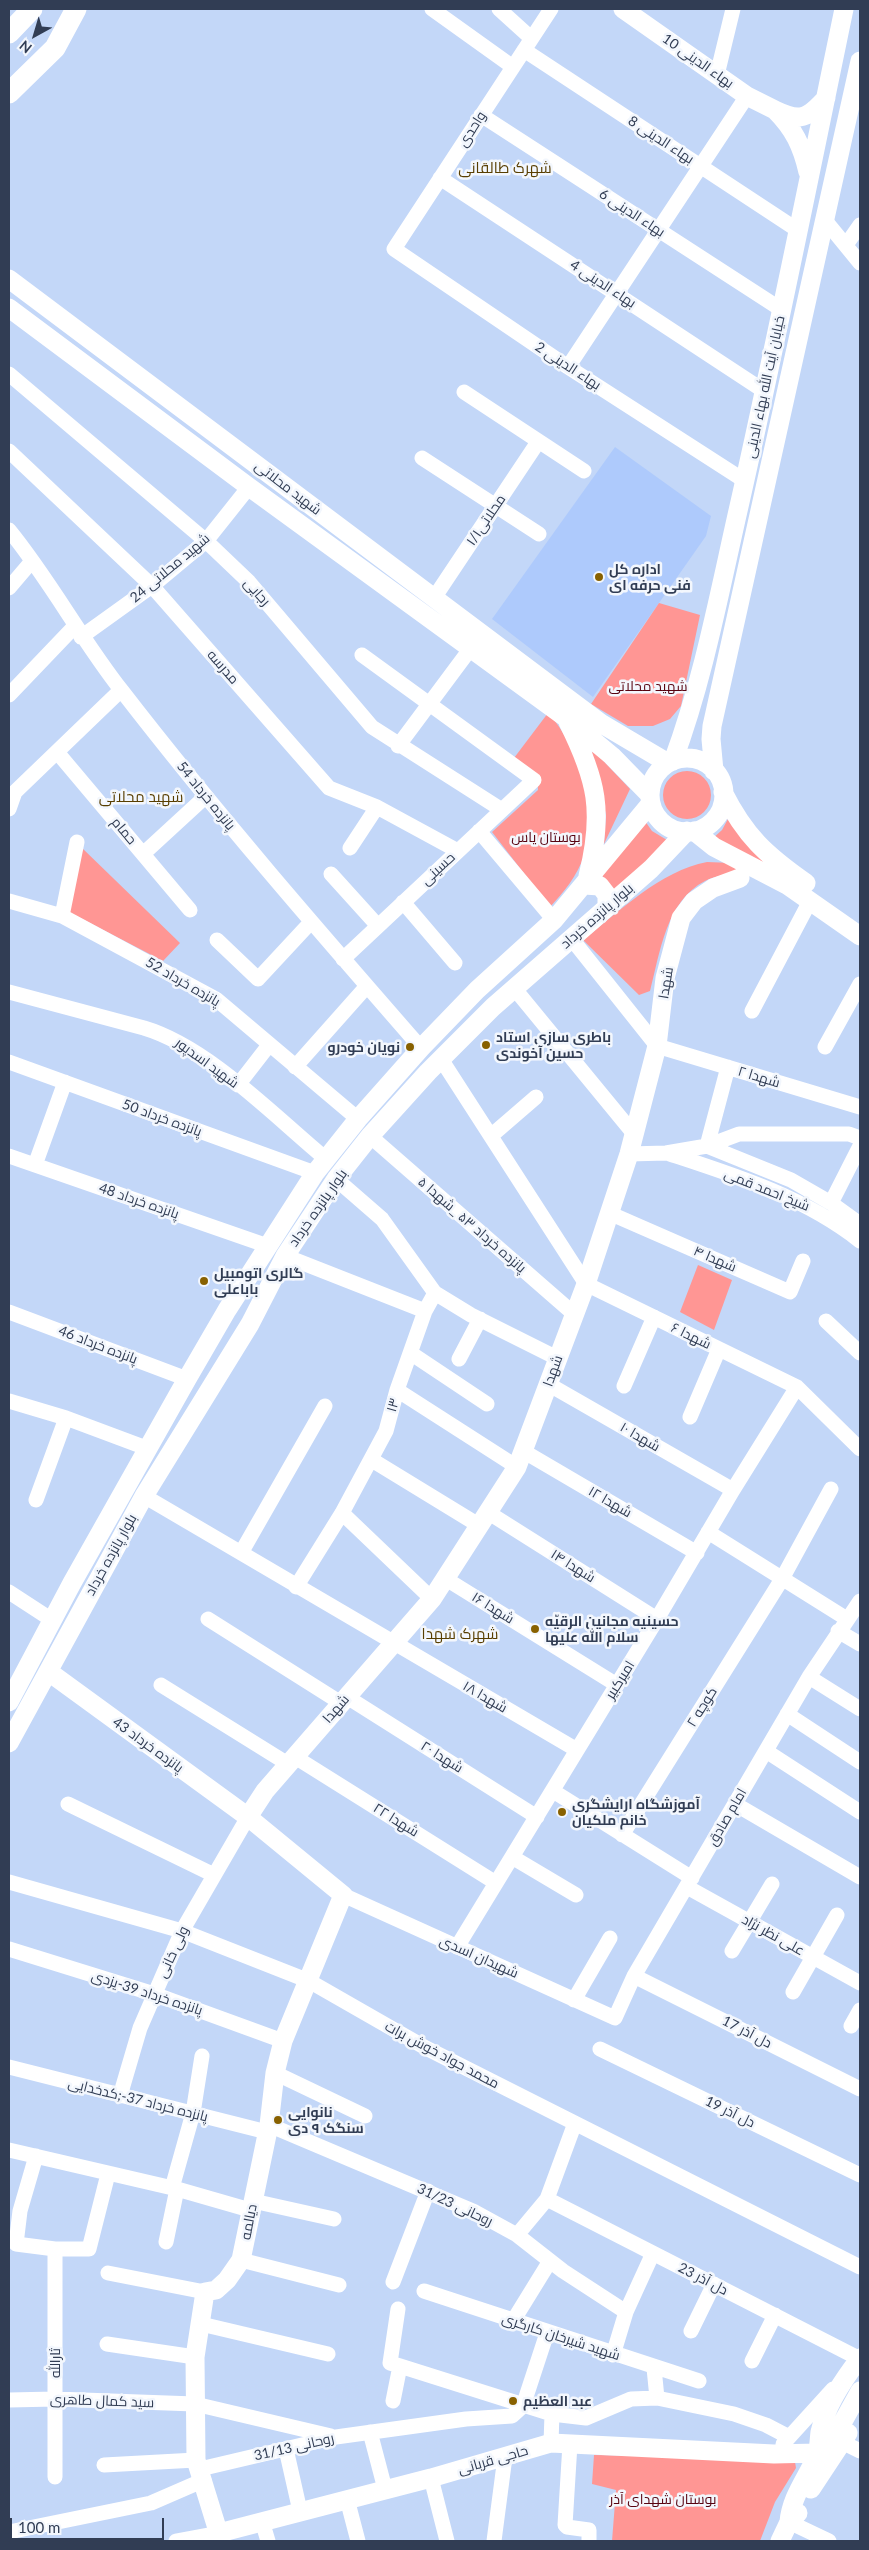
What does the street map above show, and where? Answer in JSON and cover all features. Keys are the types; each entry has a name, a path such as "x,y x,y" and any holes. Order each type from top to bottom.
{"highway":[{"path":"9,33 32,9"},
{"path":"9,78 75,9"},
{"path":"9,93 55,48 75,9"}],"main road":[{"name":"بهاء الدینی 10","path":"623,9 747,96 775,110"},
{"name":"خیابان آیت الله بهاء الدینی","path":"670,762 687,721 745,480 799,231 844,9"},
{"name":"خیابان آیت الله بهاء الدینی","path":"714,771 710,739 712,726 860,61"},
{"path":"775,110 791,118 801,118 810,114 826,98"},
{"path":"775,110 793,130 799,140 810,178"},
{"name":"شهید محلاتی","path":"9,279 597,720 670,762"},
{"name":"شهید محلاتی","path":"9,308 249,487 565,717 612,756 650,799"},
{"path":"565,717 589,768 595,796 596,843 585,883 600,886 607,895 607,906"},
{"path":"687,721 690,726 701,730 712,726"},
{"path":"612,756 622,747 624,736"},
{"path":"724,792 723,801 716,817 710,824 690,831 673,829 664,824 656,816 650,799 654,778 670,762 682,758 700,760 714,771 738,821 755,842 785,868 860,921"},
{"name":"بلوار پانزده خرداد","path":"9,1702 52,1620 187,1379 268,1246 320,1166 358,1119 421,1048 477,990 554,920 650,799"},
{"path":"690,831 714,847 742,870 788,885 860,936"},
{"name":"بلوار پانزده خرداد","path":"9,1743 144,1496 250,1324 285,1256 336,1179 370,1136 441,1059 514,988 651,869 690,831"},
{"name":"شهدا","path":"248,1818 265,1791 291,1760 432,1599 484,1520 520,1459 586,1284 629,1154 657,1046 665,978 681,918 694,900 742,870"},
{"name":"پانزده خرداد 43","path":"49,1672 248,1818 343,1895"},
{"name":"دیالمه","path":"205,2292 216,2290 241,2260 268,2129 275,2074 283,2041 309,1982 343,1895"},
{"path":"205,2292 195,2357 195,2404 200,2470 220,2537"},
{"path":"818,2454 820,2432 829,2406 857,2363"},
{"path":"780,2541 789,2522 798,2512 820,2475 852,2447 854,2411 860,2391"},
{"path":"829,2406 829,2411 837,2419 854,2411"},
{"path":"789,2522 790,2509 818,2454 854,2411"},
{"name":"حاجی قربانی","path":"220,2537 262,2521 432,2478 551,2444 774,2454 818,2454"}],"street":[{"path":"432,9 513,67"},
{"name":"بهاء الدینی 8","path":"499,9 528,44 701,166 799,231"},
{"name":"واحدی","path":"394,249 550,9"},
{"path":"717,75 733,9"},
{"path":"568,367 747,96"},
{"name":"بهاء الدینی 6","path":"481,115 782,310"},
{"name":"بهاء الدینی 4","path":"440,178 764,391"},
{"path":"824,219 860,263"},
{"path":"846,245 860,225"},
{"name":"بهاء الدینی 2","path":"394,249 568,367 745,480"},
{"name":"رجایی","path":"9,374 206,541 249,582 372,727 398,746 502,810"},
{"path":"464,392 584,471"},
{"name":"محلاتی۱/۱","path":"434,598 538,442"},
{"name":"مدرسه","path":"9,451 152,586 329,788 378,807 458,850"},
{"path":"422,458 539,534"},
{"name":"شهید محلاتی 24","path":"9,695 78,632 152,586 206,541 249,487"},
{"name":"پانزده خرداد 54","path":"9,530 120,690 205,797 310,922 421,1048"},
{"path":"9,588 32,561"},
{"path":"398,746 470,648"},
{"path":"362,655 428,703"},
{"path":"9,809 15,792 120,690"},
{"name":"حسینی","path":"343,959 534,780 428,703"},
{"name":"حمام","path":"57,752 190,910"},
{"path":"143,854 205,797"},
{"path":"350,848 378,807"},
{"path":"480,831 554,920"},
{"path":"62,916 77,842"},
{"path":"331,874 378,926"},
{"path":"752,1011 810,901"},
{"path":"404,902 455,963"},
{"name":"پانزده خرداد 52","path":"10,904 62,916 216,999 358,1119"},
{"path":"217,940 258,980 310,922"},
{"path":"571,938 657,1046"},
{"path":"825,1046 860,984"},
{"path":"295,1067 368,986"},
{"path":"514,988 634,1134"},
{"name":"شهید اسدپور","path":"9,992 165,1034 184,1044 238,1085 320,1166"},
{"path":"238,1085 269,1045"},
{"name":"شهدا ۲","path":"657,1046 860,1107"},
{"path":"441,1059 492,1134 586,1284"},
{"name":"پانزده خرداد 50","path":"9,1062 320,1166"},
{"path":"707,1146 728,1067"},
{"path":"35,1165 65,1082"},
{"path":"492,1134 536,1097"},
{"path":"707,1146 739,1134 849,1134 860,1138"},
{"name":"پانزده خرداد ۵۳ _شهدا ۵","path":"370,1136 574,1314"},
{"name":"شیخ احمد قمی","path":"629,1154 666,1153 707,1146 791,1180 831,1203 854,1225 860,1242"},
{"path":"831,1203 860,1146"},
{"name":"شیخ احمد قمی","path":"666,1153 772,1189 854,1225"},
{"name":"پانزده خرداد 48","path":"9,1156 268,1246"},
{"path":"336,1179 382,1218 435,1293 480,1319 557,1358"},
{"name":"شهدا ۴","path":"609,1213 790,1292 802,1261"},
{"path":"285,1256 425,1312"},
{"name":"شهدا ۶","path":"586,1284 797,1387 860,1448"},
{"name":"۱۳","path":"296,1586 342,1513 386,1431 397,1390 412,1354 425,1312 435,1293"},
{"name":"پانزده خرداد 46","path":"9,1312 187,1379"},
{"path":"624,1386 654,1318"},
{"path":"459,1359 480,1319"},
{"path":"826,1321 860,1353"},
{"path":"690,1418 719,1349"},
{"path":"412,1354 487,1404"},
{"name":"شهدا ۱۰","path":"548,1384 733,1490"},
{"name":"امیرکبیر","path":"457,1947 797,1387"},
{"name":"شهدا ۱۲","path":"397,1390 520,1459 697,1553"},
{"path":"9,1401 66,1418 149,1449"},
{"path":"241,1553 325,1406"},
{"path":"36,1500 66,1418"},
{"name":"شهدا ۱۴","path":"372,1460 484,1520 657,1620"},
{"name":"کوچه ۲","path":"622,1835 782,1579 831,1489"},
{"name":"شهدا ۱۸","path":"144,1496 577,1750"},
{"path":"342,1513 432,1599"},
{"path":"708,1532 782,1579 843,1625 860,1644"},
{"name":"شهدا ۱۶","path":"446,1579 617,1685"},
{"path":"9,1592 52,1620"},
{"name":"امام صادق","path":"615,2018 634,1976 787,1714 809,1677 860,1601"},
{"name":"شهدا ۲۰","path":"208,1619 537,1817"},
{"path":"809,1677 860,1709"},
{"name":"شهدا ۲۲","path":"161,1685 291,1760 496,1883"},
{"path":"787,1714 860,1762"},
{"path":"766,1751 860,1812"},
{"name":"علی نظر نژاد","path":"553,1791 749,1921 860,1983"},
{"path":"68,1804 214,1875"},
{"path":"735,1804 860,1877"},
{"name":"ولی خانی","path":"120,2096 140,2028 182,1931 248,1818"},
{"path":"512,1857 576,1895"},
{"name":"محمد جواد خوش برات","path":"9,1882 182,1931 309,1982 426,2048 860,2267"},
{"path":"732,1951 772,1884"},
{"name":"شهیدان اسدی","path":"343,1895 615,2018"},
{"path":"793,1992 838,1915"},
{"path":"574,2000 610,1938"},
{"name":"پانزده خرداد 39-یزدی","path":"9,1952 154,1994 283,2041"},
{"name":"دل آذر 17","path":"634,1976 860,2089"},
{"path":"851,2026 860,2010"},
{"name":"دل آذر 19","path":"600,2049 860,2175"},
{"path":"166,2242 175,2189 193,2113 202,2056"},
{"name":"پانزده خرداد 37-;کدخدایی","path":"9,2067 120,2096 268,2129"},
{"path":"275,2074 365,2116"},
{"path":"517,2235 546,2199 574,2124"},
{"name":"روحانی 31/23","path":"268,2129 428,2191 475,2212 517,2235 550,2261 626,2312"},
{"path":"9,2150 252,2206 334,2219"},
{"path":"36,2156 20,2211 16,2244 55,2249 89,2249 108,2174"},
{"path":"393,2282 428,2191"},
{"name":"دل آذر 23","path":"546,2199 774,2315 857,2363"},
{"name":"ثارالله","path":"55,2249 55,2477"},
{"path":"613,2354 626,2312 653,2253"},
{"path":"241,2260 339,2285"},
{"path":"513,2321 550,2261"},
{"path":"108,2273 205,2292"},
{"path":"691,2331 714,2284"},
{"name":"شهید شیرخان کارگری","path":"424,2291 547,2333 699,2381"},
{"path":"393,2401 398,2309"},
{"path":"752,2361 774,2315"},
{"path":"201,2324 328,2354"},
{"path":"522,2406 547,2333"},
{"path":"107,2344 195,2357"},
{"path":"774,2454 857,2363"},
{"path":"395,2364 552,2414 586,2418 631,2399 657,2398 734,2414 766,2425 789,2437"},
{"path":"654,2368 657,2398"},
{"name":"سید کمال طاهری","path":"9,2400 55,2399 195,2404 336,2437"},
{"name":"روحانی 31/13","path":"200,2470 336,2437 389,2428 512,2416 522,2406"},
{"path":"551,2444 552,2414"},
{"path":"370,2432 385,2490"},
{"path":"570,2444 565,2525 589,2530 589,2541"},
{"path":"286,2449 300,2511"},
{"path":"494,2541 505,2457"},
{"path":"104,2465 200,2470"},
{"path":"9,2532 151,2502 200,2470"},
{"path":"432,2478 447,2541"},
{"path":"347,2499 358,2541"},
{"path":"262,2521 268,2541"},
{"path":"789,2522 829,2541"},
{"name":"حاجی قربانی","path":"176,2541 220,2537"}],"shaded area":[{"name":"اداره کل فنی حرفه ای","path":"615,447 711,516 706,536 593,697 492,619"}],"green space":[{"name":"شهید محلاتی","path":"659,603 700,615 681,706 670,719 653,726 628,726 591,704"},
{"name":"بوستان یاس","path":"548,713 559,726 576,761 583,780 589,821 588,839 578,870 550,907 492,832 538,790 537,775 514,758"},
{"path":"593,750 630,789 604,844 606,815 592,753"},
{"path":"687,771 696,773 704,778 709,786 711,795 709,804 704,812 696,817 687,819 678,817 670,812 665,804 663,795 665,786 670,778 678,773"},
{"path":"729,817 776,869 712,839 722,830"},
{"path":"645,821 652,831 672,843 613,897 602,875 638,833"},
{"path":"80,846 180,943 163,961 67,911"},
{"path":"707,862 732,863 741,869 705,881 681,901 667,929 650,991 639,995 583,940 657,883 673,874"},
{"path":"698,1265 732,1280 714,1330 680,1312"},
{"name":"بوستان شهدای آذر","path":"594,2455 791,2459 795,2462 796,2468 775,2502 760,2541 612,2541 616,2490 592,2484"}],"place":[{"name":"اداره کل فنی حرفه ای","path":"599,577"},
{"name":"باطری سازی استاد حسین آخوندی","path":"486,1045"},
{"name":"نویان خودرو","path":"410,1047"},
{"name":"گالری اتومبیل باباعلی","path":"204,1281"},
{"name":"حسینیه مجانین الرقیّه سلام الله علیها","path":"535,1629"},
{"name":"آموزشگاه ارایشگری خانم ملکیان","path":"562,1812"},
{"name":"نانوایی سنگک ۹ دی","path":"278,2120"},
{"name":"عبد العظيم","path":"513,2401"}],"district":[{"name":"شهرک طالقانی","path":"505,168"},
{"name":"شهید محلاتی","path":"141,797"},
{"name":"شهرک شهدا","path":"460,1634"}]}
